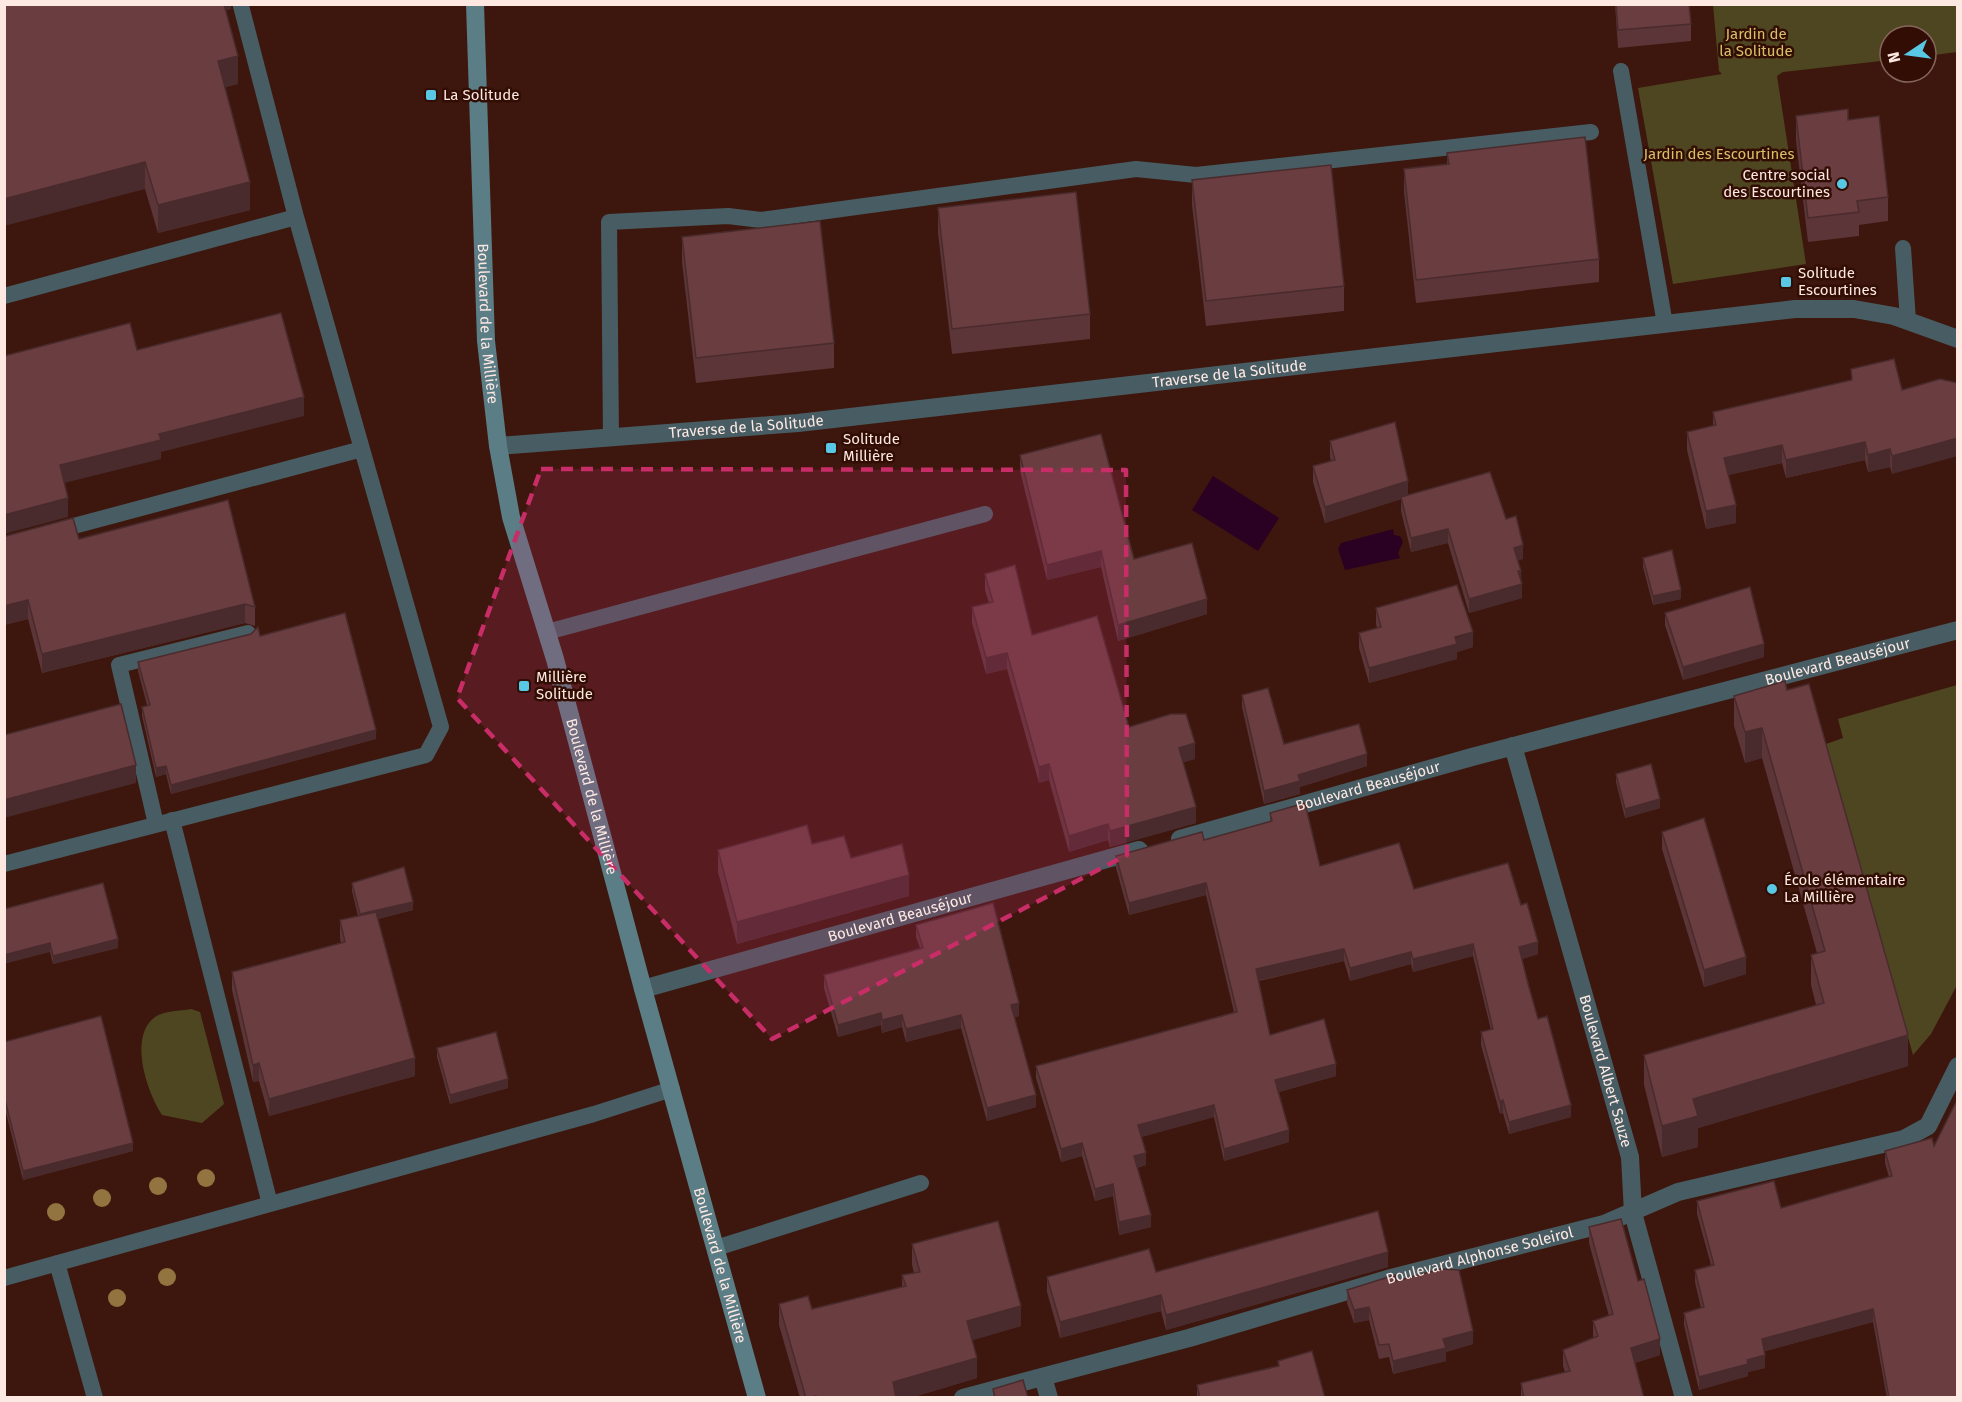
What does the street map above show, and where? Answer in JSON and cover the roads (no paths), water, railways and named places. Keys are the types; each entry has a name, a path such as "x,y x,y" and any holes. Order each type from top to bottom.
{"main road":[{"name":"Boulevard de la Millière","path":"475,4 486,341 498,446 511,517 547,632 643,989 757,1398"}],"street":[{"name":"Traverse de la Solitude","path":"498,446 798,423 1795,309 1854,309 1908,321 1958,339"},
{"name":"Boulevard Beauséjour","path":"643,989 1513,746 1958,630"},
{"name":"Boulevard Albert Sauze","path":"1513,746 1630,1157 1633,1213 1684,1398"},
{"name":"Boulevard Alphonse Soleirol","path":"963,1398 1190,1338 1391,1278 1604,1224 1678,1192 1904,1139 1928,1126 1958,1066"},
{"path":"1043,1377 1049,1398"}],"lane":[{"path":"4,864 426,755 441,727 296,217 241,6"},
{"path":"1621,71 1665,324"},
{"path":"611,438 609,222 728,216 761,220 1136,169 1196,175 1591,132"},
{"path":"4,296 296,217"},
{"path":"1903,248 1908,321"},
{"path":"39,535 362,449"},
{"path":"547,632 985,514"},
{"path":"248,633 119,665 270,1204"},
{"path":"4,1278 594,1114 672,1089"},
{"path":"716,1248 921,1183"},
{"path":"57,1263 95,1398"}],"place":[{"name":"La Solitude","path":"431,95"},
{"name":"Centre social des Escourtines","path":"1842,184"},
{"name":"Solitude Escourtines","path":"1786,282"},
{"name":"Solitude Millière","path":"831,448"},
{"name":"Millière Solitude","path":"524,686"},
{"name":"École élémentaire La Millière","path":"1772,889"}],"park label":[{"name":"Jardin de la Solitude","path":"1756,42"},
{"name":"Jardin des Escourtines","path":"1719,154"}]}
